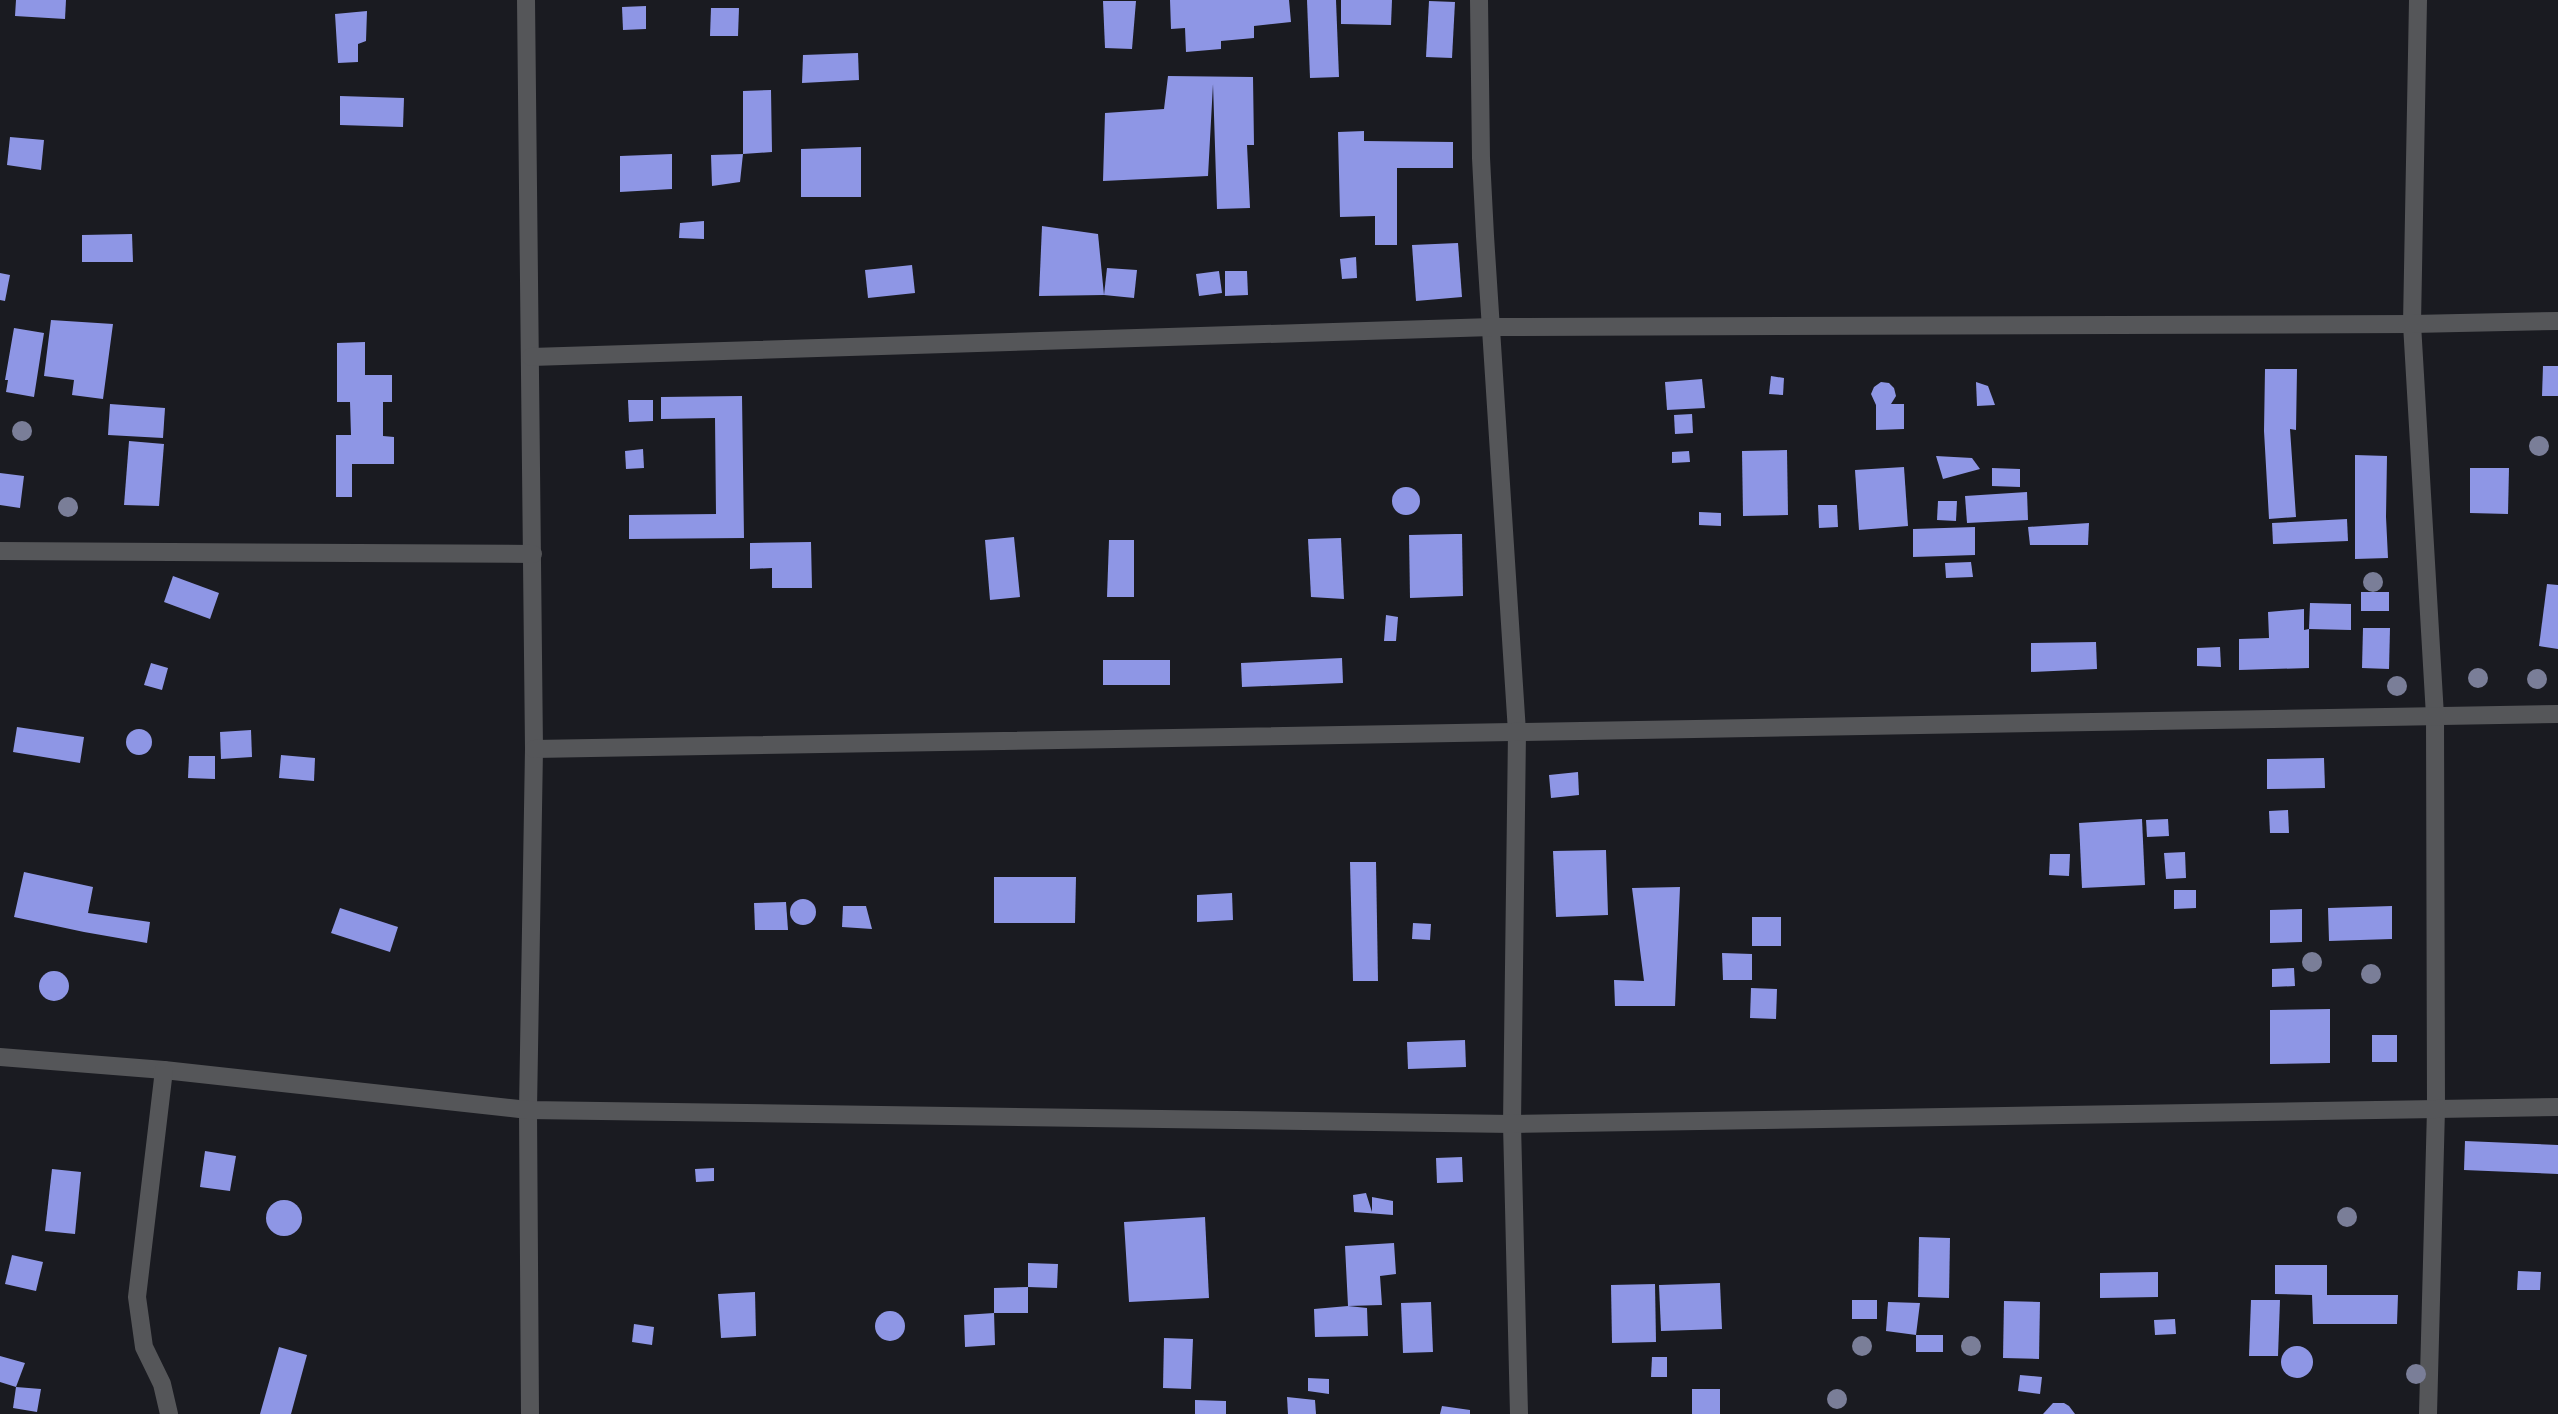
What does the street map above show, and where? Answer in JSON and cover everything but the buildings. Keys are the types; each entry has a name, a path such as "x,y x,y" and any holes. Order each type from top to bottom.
{"street":[{"path":"526,0 534,750 528,1110 530,1414"},
{"path":"1479,0 1481,158 1517,732 1512,1124 1519,1414"},
{"path":"2418,0 2412,324 2435,716 2436,1109 2428,1414"},
{"path":"531,357 1492,327 2412,324 2558,321"},
{"path":"0,551 533,554"},
{"path":"534,750 2558,714"},
{"path":"0,1057 164,1070 528,1110 1512,1124 2558,1107"},
{"path":"164,1070 137,1297 144,1348 162,1384 169,1414"}]}
